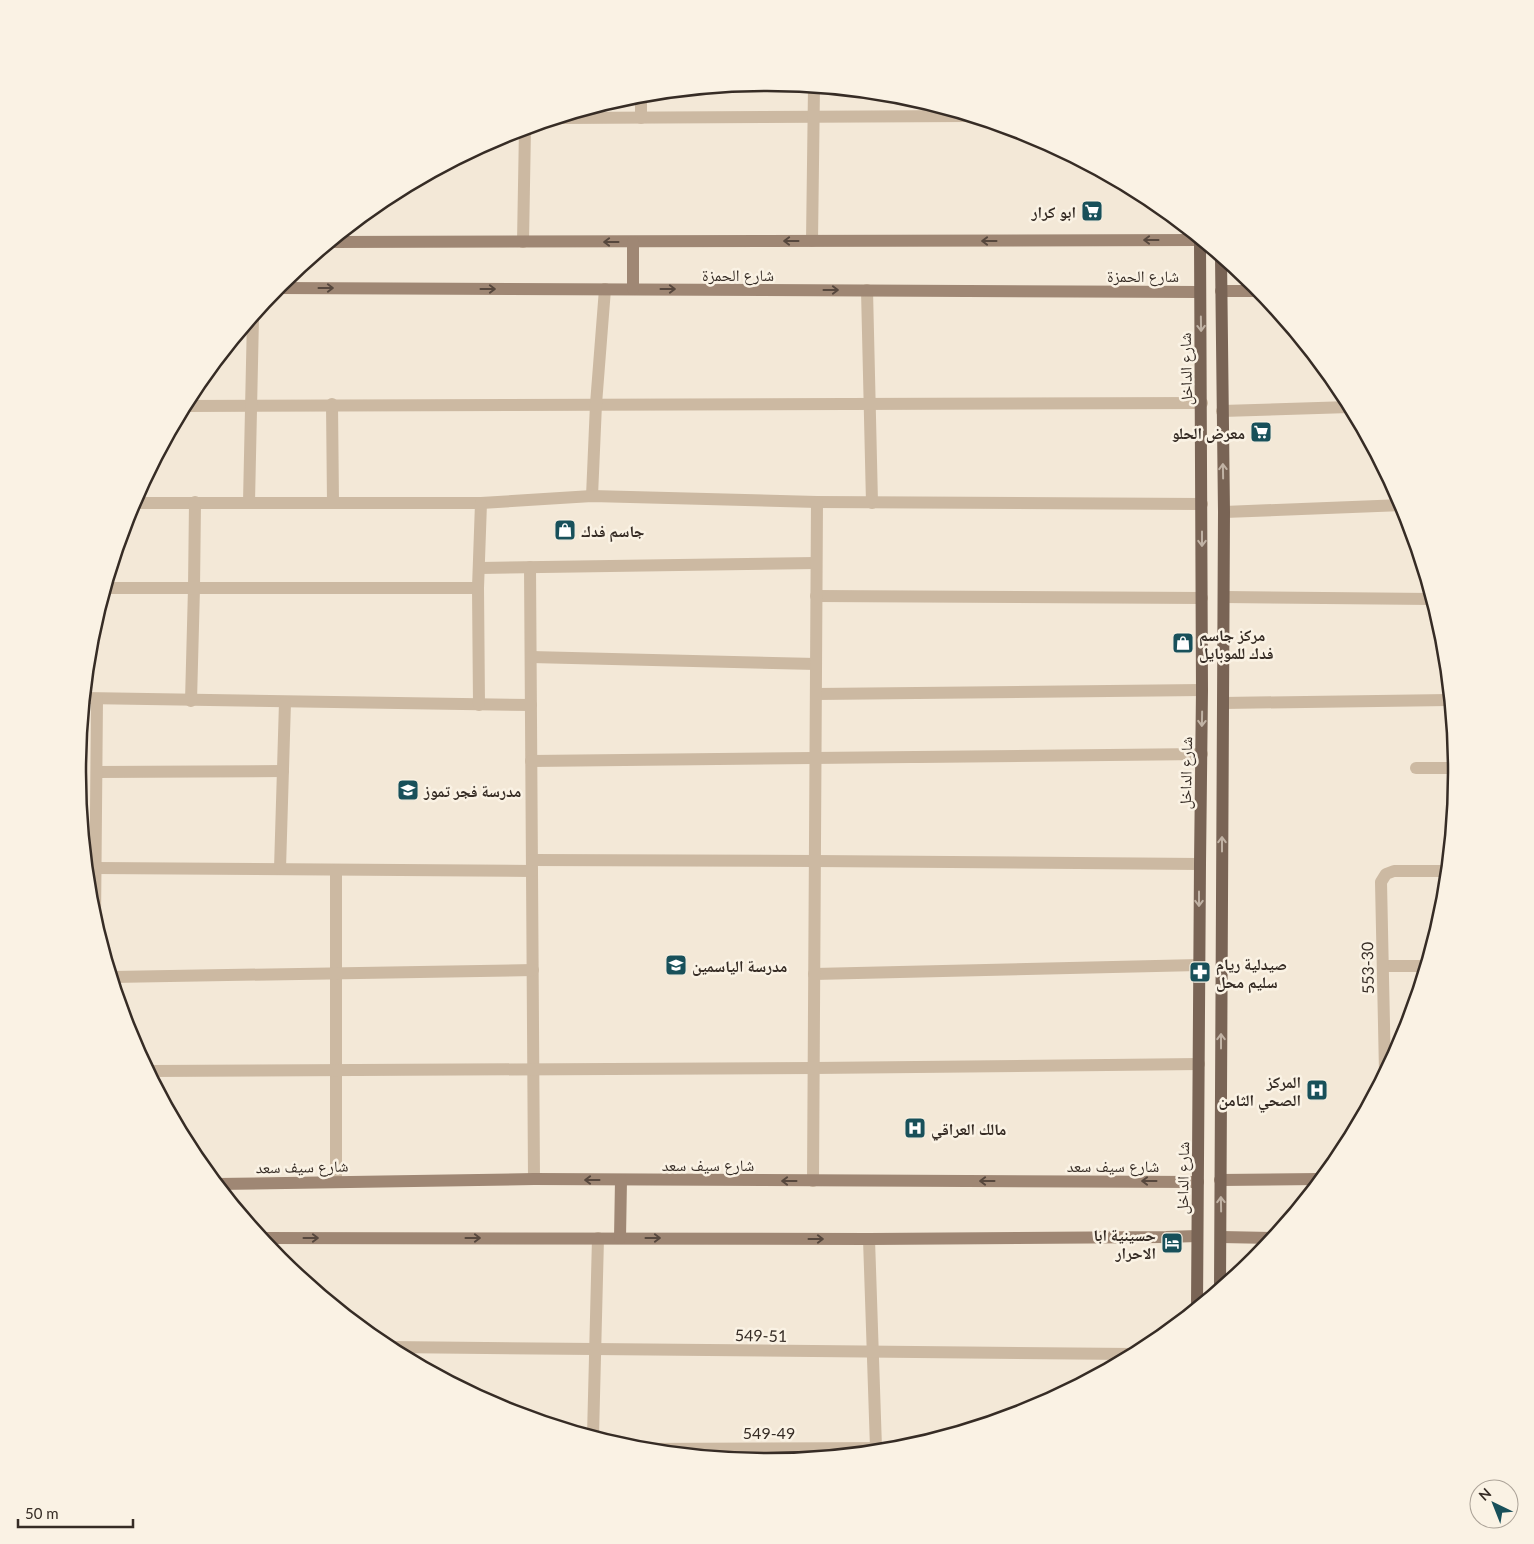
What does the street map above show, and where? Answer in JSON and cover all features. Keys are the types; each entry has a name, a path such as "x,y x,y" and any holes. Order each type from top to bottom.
{"main road":[{"name":"شارع الداخل","path":"1197,1299 1202,754 1200,247"},
{"path":"1220,1280 1224,597 1221,265"}],"street":[{"path":"812,241 814,93"},
{"path":"641,103 641,118"},
{"path":"578,118 950,116"},
{"path":"523,242 525,136"},
{"name":"شارع الحمزة","path":"340,242 1191,240"},
{"path":"633,289 634,242"},
{"name":"شارع الحمزة","path":"289,288 1200,292"},
{"path":"592,496 596,404 605,289"},
{"path":"867,290 872,503"},
{"path":"1221,291 1248,291"},
{"path":"249,502 253,326"},
{"path":"194,406 1202,403"},
{"path":"332,404 333,502"},
{"path":"1222,411 1341,406"},
{"path":"142,503 481,503 592,496 872,503 1202,504"},
{"path":"191,700 194,502"},
{"path":"813,1181 817,502"},
{"path":"479,704 478,588 481,503"},
{"path":"1224,512 1394,506"},
{"path":"480,568 816,563"},
{"path":"530,567 534,1179"},
{"path":"111,588 478,588"},
{"path":"816,596 1202,598"},
{"path":"1224,597 1426,599"},
{"path":"531,657 816,664"},
{"path":"816,694 1202,690"},
{"path":"96,884 97,772 91,699 531,705"},
{"path":"1223,703 1444,700"},
{"path":"280,869 285,702"},
{"path":"531,762 1202,754"},
{"path":"1416,768 1448,768"},
{"path":"97,772 283,771"},
{"path":"96,868 336,870 815,861 1200,864"},
{"path":"336,870 336,1182"},
{"name":"553-30","path":"1385,1058 1381,882 1386,874 1394,871 1440,871"},
{"path":"814,974 1199,965"},
{"path":"1383,966 1420,966"},
{"path":"118,977 532,970"},
{"path":"155,1071 1199,1064"},
{"name":"شارع سيف سعد","path":"225,1184 534,1179 1198,1182"},
{"path":"1220,1180 1312,1179"},
{"path":"620,1238 621,1180"},
{"path":"271,1238 870,1239 1156,1238 1197,1236"},
{"path":"1221,1237 1263,1238"},
{"path":"593,1430 598,1238"},
{"path":"870,1239 876,1444"},
{"name":"549-51","path":"403,1347 1120,1354"},
{"name":"549-49","path":"714,1450 797,1452"}],"place":[{"name":"ابو كرار","path":"1092,211"},
{"name":"معرض الحلو","path":"1261,432"},
{"name":"جاسم فدك","path":"565,530"},
{"name":"مركز جاسم فدك للموبايل","path":"1183,643"},
{"name":"مدرسة فجر تموز","path":"408,790"},
{"name":"مدرسة الياسمين","path":"676,965"},
{"name":"صيدلية ريام سليم محل","path":"1200,972"},
{"name":"المركز الصحي الثامن","path":"1317,1090"},
{"name":"مالك العراقي","path":"915,1128"},
{"name":"حسينية ابا الاحرار","path":"1172,1243"}]}
